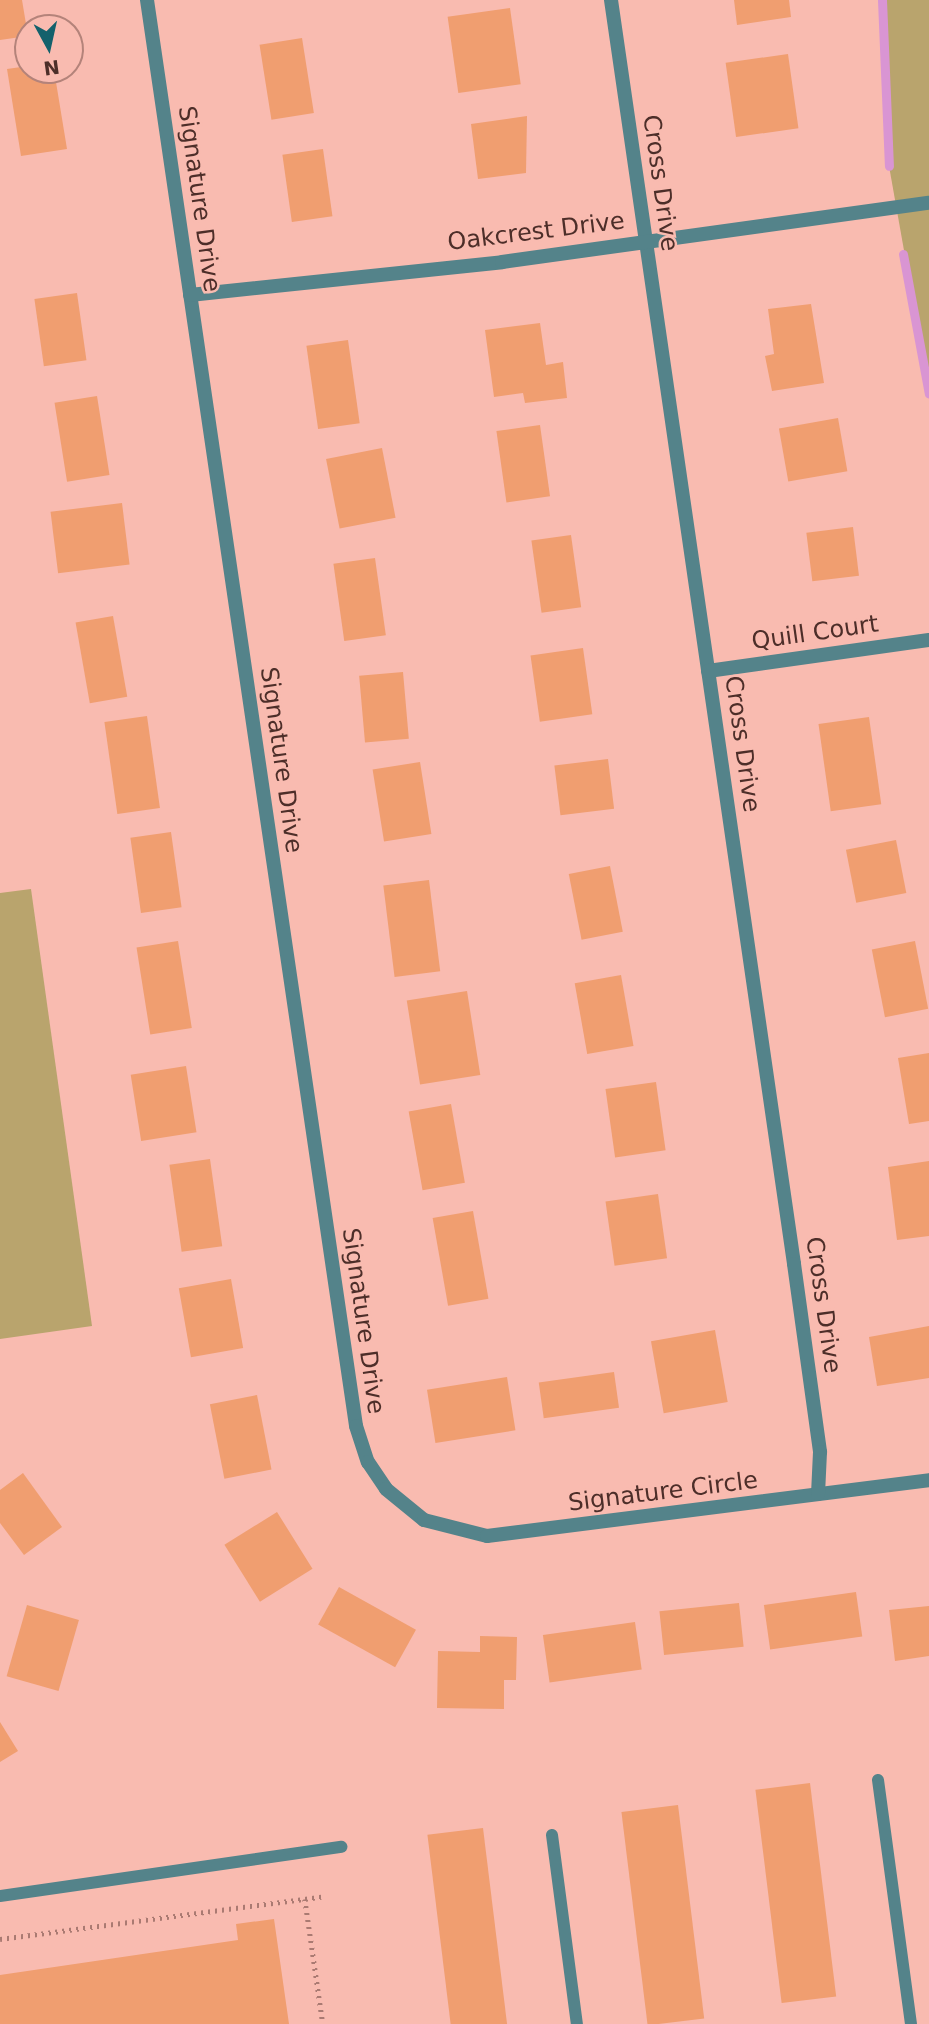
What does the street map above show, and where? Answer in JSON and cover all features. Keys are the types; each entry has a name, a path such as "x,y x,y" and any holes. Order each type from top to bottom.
{"street":[{"name":"Signature Drive","path":"147,0 356,1426 368,1462 408,1509"},
{"name":"Cross Drive","path":"611,0 818,1439 818,1494"},
{"name":"Oakcrest Drive","path":"190,295 645,242 929,203"},
{"name":"Quill Court","path":"708,671 929,640"},
{"name":"Signature Circle","path":"408,1509 454,1532 498,1536 929,1480"}],"lane":[{"path":"878,1780 911,2024"},
{"path":"552,1835 577,2024"},
{"path":"0,1896 342,1847"}],"path":[{"path":"0,1939 321,1897"},
{"path":"305,1899 323,2024"}],"shaded area":[{"path":"882,0 929,0 929,391 889,166"},
{"path":"31,889 92,1326 0,1339 0,893"}],"building":[{"path":"0,0 22,0 24,14 14,14 14,38 0,40"},
{"path":"734,0 789,0 791,17 737,25"},
{"path":"510,8 521,84 458,93 448,17"},
{"path":"302,38 314,113 271,120 260,45"},
{"path":"788,54 798,128 736,137 726,63"},
{"path":"14,68 14,84 56,84 67,149 21,156 7,69"},
{"path":"527,116 526,173 478,179 471,124"},
{"path":"323,149 332,216 292,222 282,155"},
{"path":"77,293 86,360 44,366 34,299"},
{"path":"811,304 824,383 772,391 765,356 774,354 768,309"},
{"path":"540,323 546,365 563,362 567,398 525,403 523,393 494,397 485,330"},
{"path":"348,340 360,423 318,429 306,346"},
{"path":"97,396 110,475 67,482 55,403"},
{"path":"838,418 847,471 788,482 779,428"},
{"path":"540,425 550,496 506,502 496,431"},
{"path":"382,448 396,518 340,529 326,459"},
{"path":"122,503 130,565 58,573 51,512"},
{"path":"853,527 859,576 812,581 806,533"},
{"path":"571,535 581,607 542,613 531,541"},
{"path":"375,558 386,635 344,641 333,564"},
{"path":"113,616 127,697 90,703 76,623"},
{"path":"583,648 592,714 540,722 531,655"},
{"path":"403,672 409,739 365,743 359,676"},
{"path":"147,716 160,808 117,814 104,722"},
{"path":"869,717 881,804 831,811 818,724"},
{"path":"608,759 614,809 560,815 554,766"},
{"path":"420,762 431,834 384,842 373,770"},
{"path":"171,832 182,907 141,913 130,838"},
{"path":"896,840 906,893 856,903 846,850"},
{"path":"610,866 623,932 582,940 569,874"},
{"path":"429,880 440,971 395,977 383,886"},
{"path":"178,941 192,1028 150,1034 137,948"},
{"path":"915,941 928,1009 885,1017 872,949"},
{"path":"621,975 634,1046 587,1054 575,983"},
{"path":"467,991 480,1075 420,1084 407,1001"},
{"path":"929,1053 929,1121 909,1124 898,1058"},
{"path":"186,1066 196,1132 141,1141 131,1075"},
{"path":"656,1082 666,1150 615,1157 605,1089"},
{"path":"451,1104 465,1183 423,1190 409,1111"},
{"path":"210,1159 222,1246 182,1252 169,1165"},
{"path":"929,1161 929,1236 897,1240 888,1167"},
{"path":"658,1194 667,1258 615,1266 606,1201"},
{"path":"473,1211 488,1299 448,1306 433,1218"},
{"path":"231,1279 243,1348 191,1357 179,1288"},
{"path":"929,1326 929,1378 877,1386 869,1337"},
{"path":"715,1330 728,1402 664,1413 651,1341"},
{"path":"614,1372 619,1408 544,1418 539,1383"},
{"path":"507,1377 515,1430 435,1443 427,1390"},
{"path":"257,1395 272,1470 224,1479 210,1404"},
{"path":"23,1473 62,1527 24,1555 0,1523 0,1490"},
{"path":"277,1512 313,1569 260,1602 224,1545"},
{"path":"339,1587 416,1630 395,1667 318,1625"},
{"path":"856,1592 862,1637 770,1650 764,1605"},
{"path":"739,1603 744,1647 664,1655 659,1611"},
{"path":"27,1605 79,1620 59,1691 7,1676"},
{"path":"929,1606 929,1656 895,1661 889,1610"},
{"path":"635,1622 642,1670 550,1682 543,1635"},
{"path":"480,1636 517,1637 516,1680 504,1680 504,1709 437,1708 438,1651 480,1652"},
{"path":"0,1722 18,1751 0,1762"},
{"path":"810,1783 836,1996 782,2003 755,1790"},
{"path":"678,1805 704,2018 647,2024 621,1812"},
{"path":"483,1828 507,2024 451,2024 427,1835"},
{"path":"274,1919 289,2024 0,2024 0,1975 238,1940 236,1924"}],"waterway":[{"path":"882,0 889,166"},
{"path":"903,254 929,394"}]}
